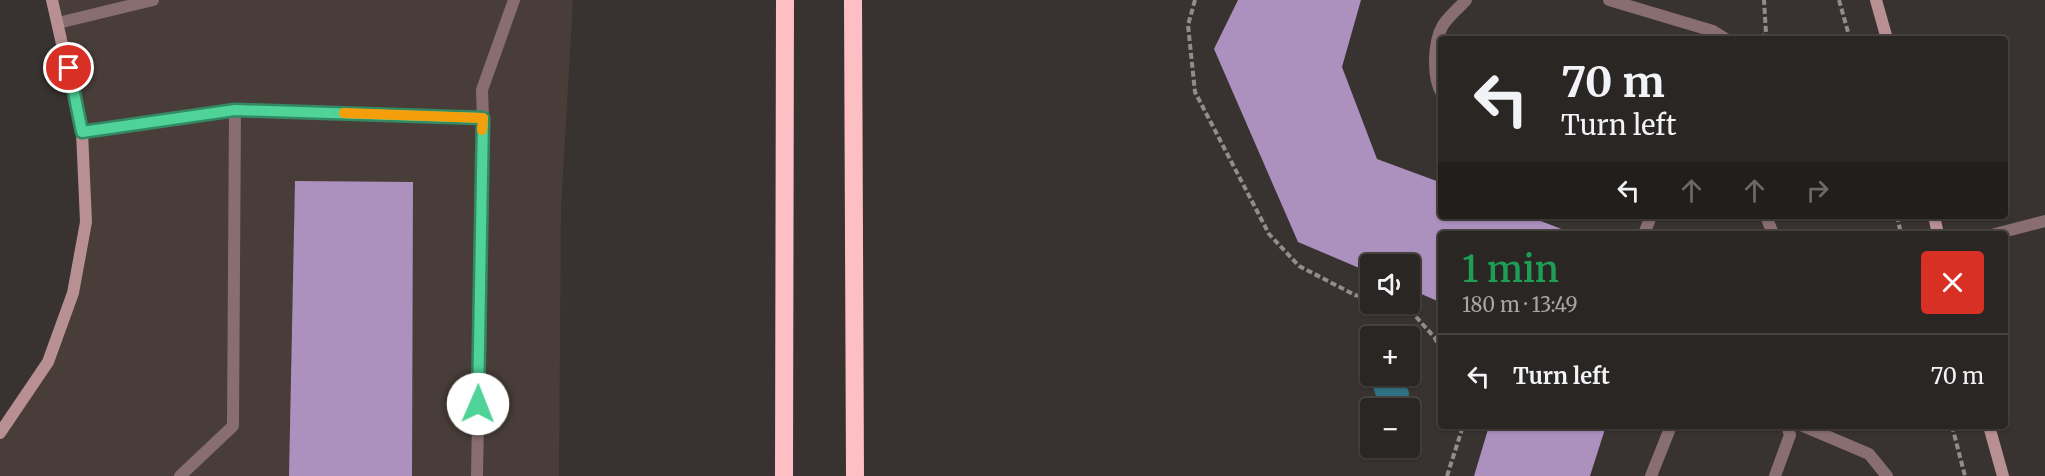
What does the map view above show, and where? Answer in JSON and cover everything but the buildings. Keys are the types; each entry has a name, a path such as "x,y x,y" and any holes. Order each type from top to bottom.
{"highway":[{"path":"784,476 785,0"},
{"path":"853,0 855,476"}],"street":[{"path":"0,433 48,362 73,293 86,222 82,132 52,0"},
{"path":"58,23 153,0"},
{"path":"477,476 482,90 514,0"},
{"path":"1440,36 1442,26 1466,0"},
{"path":"1609,0 1713,31 1721,36"},
{"path":"1876,0 1886,36"},
{"path":"1438,46 1434,65 1438,87"},
{"path":"82,132 235,110 483,118"},
{"path":"180,476 233,426 235,110"},
{"path":"2007,231 2045,221"},
{"path":"1651,476 1670,429"},
{"path":"1775,476 1790,435 1788,429"},
{"path":"1810,429 1869,454 1887,476"},
{"path":"1990,429 2002,476"}],"path":[{"path":"1195,0 1188,25 1195,92 1269,234 1299,266 1360,296"},
{"path":"1764,0 1766,33 1764,36"},
{"path":"1839,0 1849,36"},
{"path":"1414,314 1438,344"},
{"path":"1447,476 1462,429"},
{"path":"1953,429 1965,476"}],"shaded area":[{"path":"52,0 573,0 561,209 559,476 0,476 0,422 48,362 73,293 86,222 82,132"}],"water":[{"path":"1373,386 1406,386 1409,392 1409,398 1377,398"}],"slow traffic":[{"path":"344,113 483,118 482,130"}],"route":[{"path":"69,68 82,132 235,110 483,118 478,404"}]}
